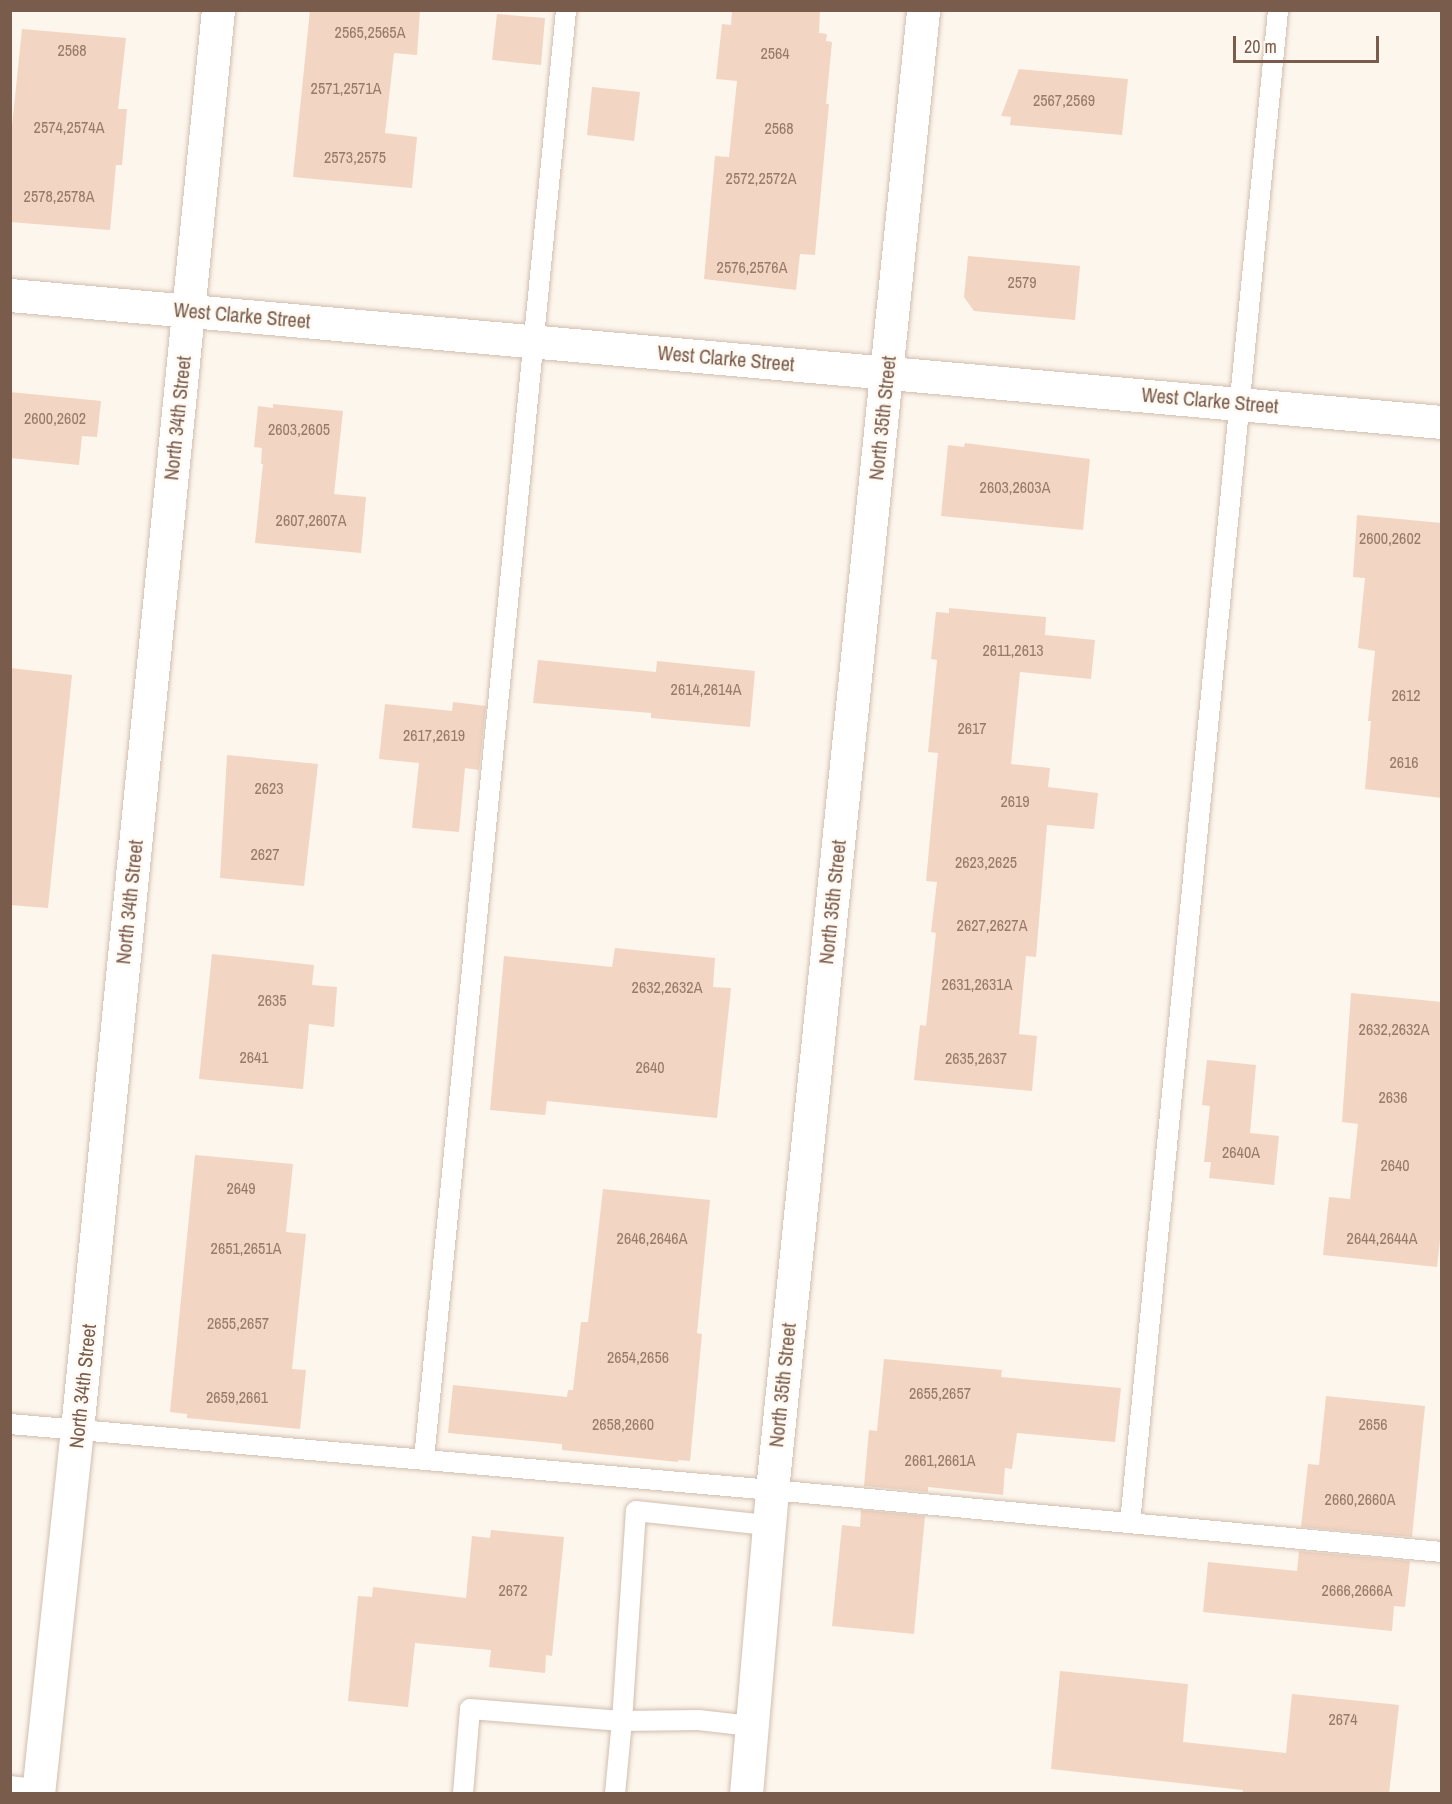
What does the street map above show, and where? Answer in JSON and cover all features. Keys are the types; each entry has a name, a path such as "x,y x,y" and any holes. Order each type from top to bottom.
{"street":[{"name":"North 34th Street","path":"38,1794 77,1430 218,10"},
{"name":"North 35th Street","path":"746,1794 768,1526 923,10"},
{"name":"West Clarke Street","path":"10,295 1238,402 1442,422"},
{"path":"10,1792 24,1794"}],"lane":[{"path":"424,1460 566,10"},
{"path":"1130,1523 1278,10"},
{"path":"10,1424 772,1490 1442,1552"},
{"path":"615,1794 636,1512 768,1526"},
{"path":"463,1794 470,1709 622,1721 698,1720 752,1726"}],"building":[{"path":"310,10 420,10 417,55 394,53 385,133 417,137 412,188 293,177"},
{"path":"732,10 820,10 819,33 827,34 826,41 832,42 826,104 829,104 815,255 800,254 796,290 704,279 715,156 729,157 737,81 716,79 722,24 731,25"},
{"path":"497,14 545,18 541,65 492,60"},
{"path":"22,29 126,38 118,109 127,109 122,165 116,165 110,230 10,222 10,145"},
{"path":"1019,69 1128,79 1122,135 1010,125 1011,117 1001,116"},
{"path":"592,87 640,92 634,141 587,135"},
{"path":"968,256 1080,266 1075,320 974,311 964,297"},
{"path":"10,392 101,401 97,437 82,436 79,465 10,458"},
{"path":"273,404 343,411 334,494 366,497 361,553 255,543 263,464 261,464 262,448 254,447 258,406 273,408"},
{"path":"965,443 1090,459 1083,530 941,516 948,445 964,447"},
{"path":"1357,515 1442,523 1442,798 1365,789 1371,721 1368,721 1375,651 1358,648 1365,578 1353,577"},
{"path":"949,608 1046,617 1045,635 1095,640 1091,679 1020,672 1011,764 1050,768 1048,787 1098,793 1094,829 1047,825 1036,957 1026,956 1019,1034 1037,1036 1032,1091 914,1080 920,1025 926,1026 936,933 931,932 937,882 926,881 938,753 928,752 937,660 931,659 936,612 949,613"},
{"path":"538,660 656,672 657,661 755,671 750,727 651,718 651,713 533,703"},
{"path":"10,668 72,675 48,908 10,905"},
{"path":"453,702 486,706 479,770 465,768 459,832 412,828 419,763 379,759 385,704 452,711"},
{"path":"227,755 318,764 304,886 220,878"},
{"path":"615,948 715,958 713,987 731,988 717,1118 547,1101 545,1115 490,1110 504,956 612,967"},
{"path":"212,954 314,965 312,985 337,987 334,1027 309,1024 303,1089 199,1079"},
{"path":"1351,993 1442,1002 1442,1222 1437,1267 1323,1255 1329,1197 1350,1199 1358,1124 1342,1122"},
{"path":"1207,1060 1256,1065 1250,1133 1279,1136 1274,1185 1209,1178 1211,1162 1204,1162 1210,1106 1202,1105"},
{"path":"195,1155 293,1164 286,1232 306,1234 292,1369 306,1370 300,1429 187,1418 187,1414 170,1412"},
{"path":"603,1189 710,1200 697,1333 702,1334 690,1461 678,1460 678,1462 562,1450 562,1444 448,1433 453,1385 567,1397 568,1390 573,1390 581,1322 588,1322"},
{"path":"884,1359 1002,1370 1001,1377 1121,1388 1115,1442 1017,1433 1012,1469 1005,1468 1003,1495 928,1487 928,1492 864,1486 869,1430 877,1431"},
{"path":"1326,1396 1425,1406 1412,1537 1301,1527 1308,1464 1319,1465"},
{"path":"861,1510 925,1516 914,1634 832,1626 842,1525 860,1527"},
{"path":"491,1530 564,1537 552,1656 546,1655 545,1673 489,1667 491,1650 415,1643 408,1707 348,1701 358,1596 372,1597 373,1587 466,1598 472,1536 490,1538"},
{"path":"1299,1551 1410,1561 1405,1607 1394,1606 1392,1631 1203,1612 1208,1562 1297,1571"},
{"path":"1060,1671 1188,1684 1183,1742 1286,1753 1292,1694 1399,1705 1389,1794 1242,1794 1243,1790 1051,1769"}]}
